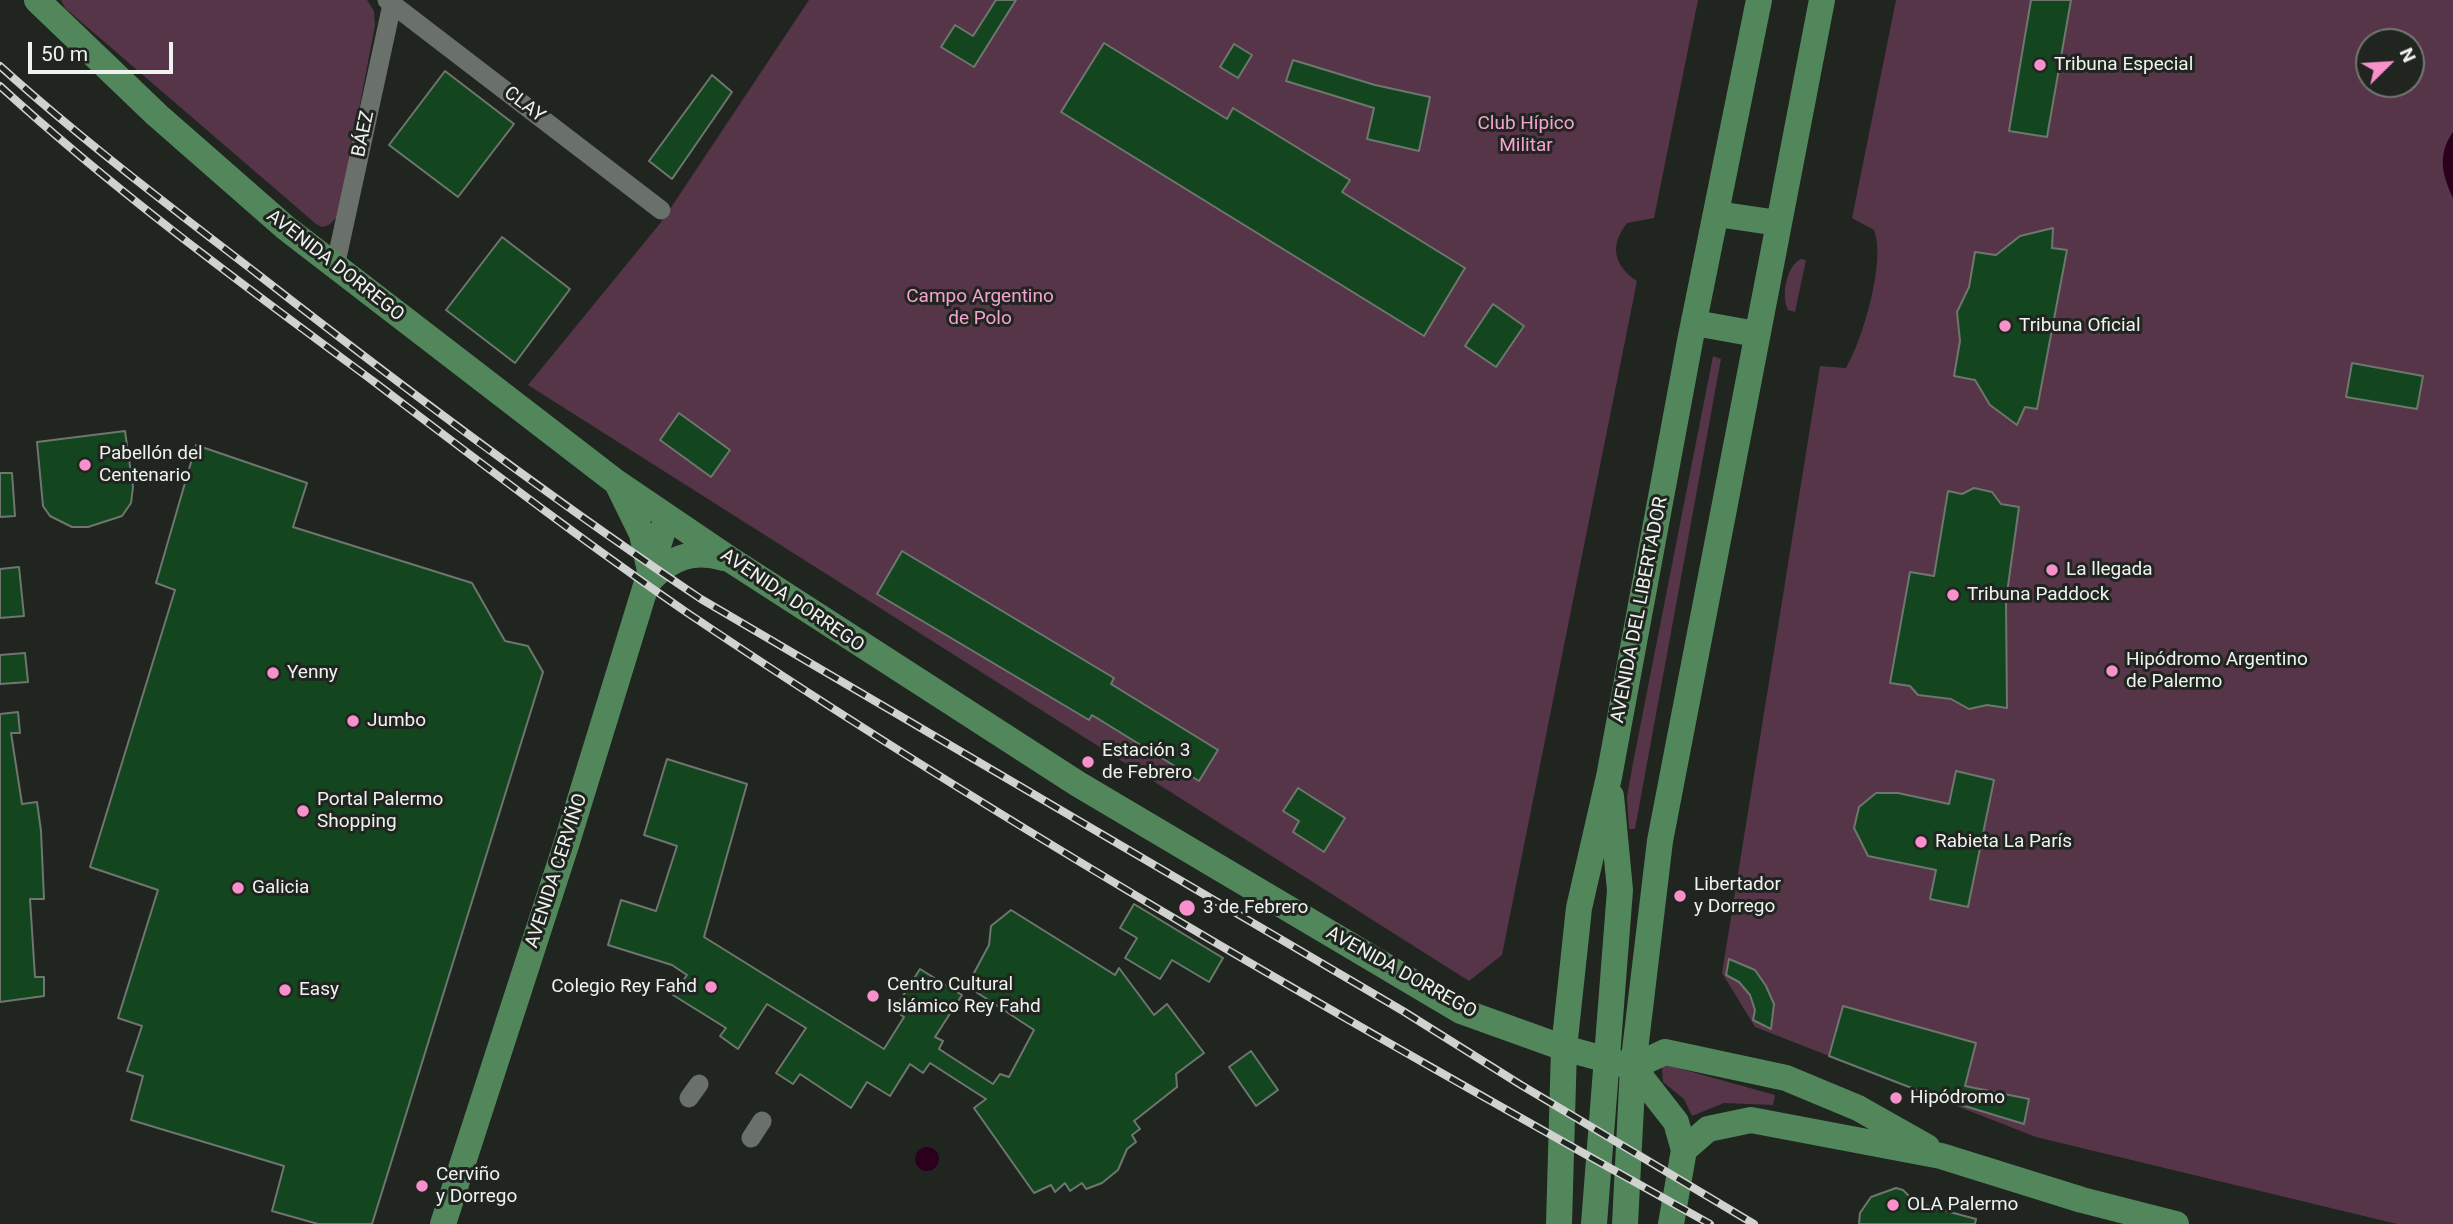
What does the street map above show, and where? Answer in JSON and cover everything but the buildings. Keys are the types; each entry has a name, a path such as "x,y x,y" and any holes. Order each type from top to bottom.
{"main road":[{"name":"AVENIDA DORREGO","path":"37,0 229,180 335,267 615,482 731,561 1078,784 1461,1011 1564,1048 1633,1067"},
{"name":"AVENIDA DEL LIBERTADOR","path":"1559,1224 1564,1048 1579,908 1609,776 1759,0"},
{"path":"1622,1221 1633,1067 1660,841 1822,0"},
{"path":"1717,214 1778,223"},
{"path":"1695,323 1756,334"},
{"path":"615,482 634,512 642,534 650,580"},
{"name":"AVENIDA CERVIÑO","path":"443,1224 650,580 667,517"},
{"path":"650,580 661,568 690,555 711,554 731,561"},
{"path":"1594,1224 1620,890 1609,776"},
{"path":"1633,1067 1665,1052 1786,1078 1858,1108 1941,1156"},
{"path":"1633,1067 1676,1122 1684,1150 1671,1224"},
{"path":"1684,1150 1708,1129 1751,1120 1941,1156 2082,1200 2176,1224"}],"street":[{"path":"57,0 68,30"},
{"name":"CLAY","path":"391,1 661,210"},
{"name":"BÁEZ","path":"335,267 391,1"}],"green space":[{"path":"61,0 367,0 374,11 375,25 339,215 329,225 322,227 316,224 65,8"},
{"name":"Campo Argentino de Polo","path":"809,0 1698,0 1654,218 1627,223 1621,231 1616,248 1623,269 1637,281 1502,955 1469,981 528,385 662,221"},
{"name":"Hipódromo Argentino de Palermo","path":"1896,0 2453,0 2453,1224 2397,1224 2036,1137 1755,1027 1722,973 1820,366 1846,368 1853,355 1875,280 1877,244 1874,230 1852,218"},
{"path":"1801,259 1806,260 1795,312 1788,310 1785,290 1788,275"},
{"path":"1713,356 1721,359 1635,829 1629,829 1627,797 1633,763"},
{"path":"1667,1065 1775,1095 1773,1105 1724,1103 1692,1116 1684,1099 1663,1082 1662,1066"}],"shaded area":[{"path":"2453,132 2453,198 2446,181 2443,157"},
{"path":"927,1147 938,1154 939,1159 932,1170 927,1171 916,1164 915,1159 922,1148"}],"railway":[{"path":"0,66 128,174 368,360 533,482 701,599 1403,1011 1754,1224"},
{"path":"0,86 44,126 183,238 530,499 689,614 813,696 1193,930 1710,1224"}],"place":[{"name":"Tribuna Especial","path":"2040,65"},
{"name":"Tribuna Oficial","path":"2005,326"},
{"name":"Pabellón del Centenario","path":"85,465"},
{"name":"La llegada","path":"2052,570"},
{"name":"Tribuna Paddock","path":"1953,595"},
{"name":"Hipódromo Argentino de Palermo","path":"2112,671"},
{"name":"Yenny","path":"273,673"},
{"name":"Jumbo","path":"353,721"},
{"name":"Estación 3 de Febrero","path":"1088,762"},
{"name":"Portal Palermo Shopping","path":"303,811"},
{"name":"Rabieta La París","path":"1921,842"},
{"name":"Galicia","path":"238,888"},
{"name":"Libertador y Dorrego","path":"1680,896"},
{"name":"3 de Febrero","path":"1187,908"},
{"name":"Colegio Rey Fahd","path":"711,987"},
{"name":"Easy","path":"285,990"},
{"name":"Centro Cultural Islámico Rey Fahd","path":"873,996"},
{"name":"Hipódromo","path":"1896,1098"},
{"name":"Cerviño y Dorrego","path":"422,1186"},
{"name":"OLA Palermo","path":"1893,1205"}],"park label":[{"name":"Club Hípico Militar","path":"1526,135"}]}
